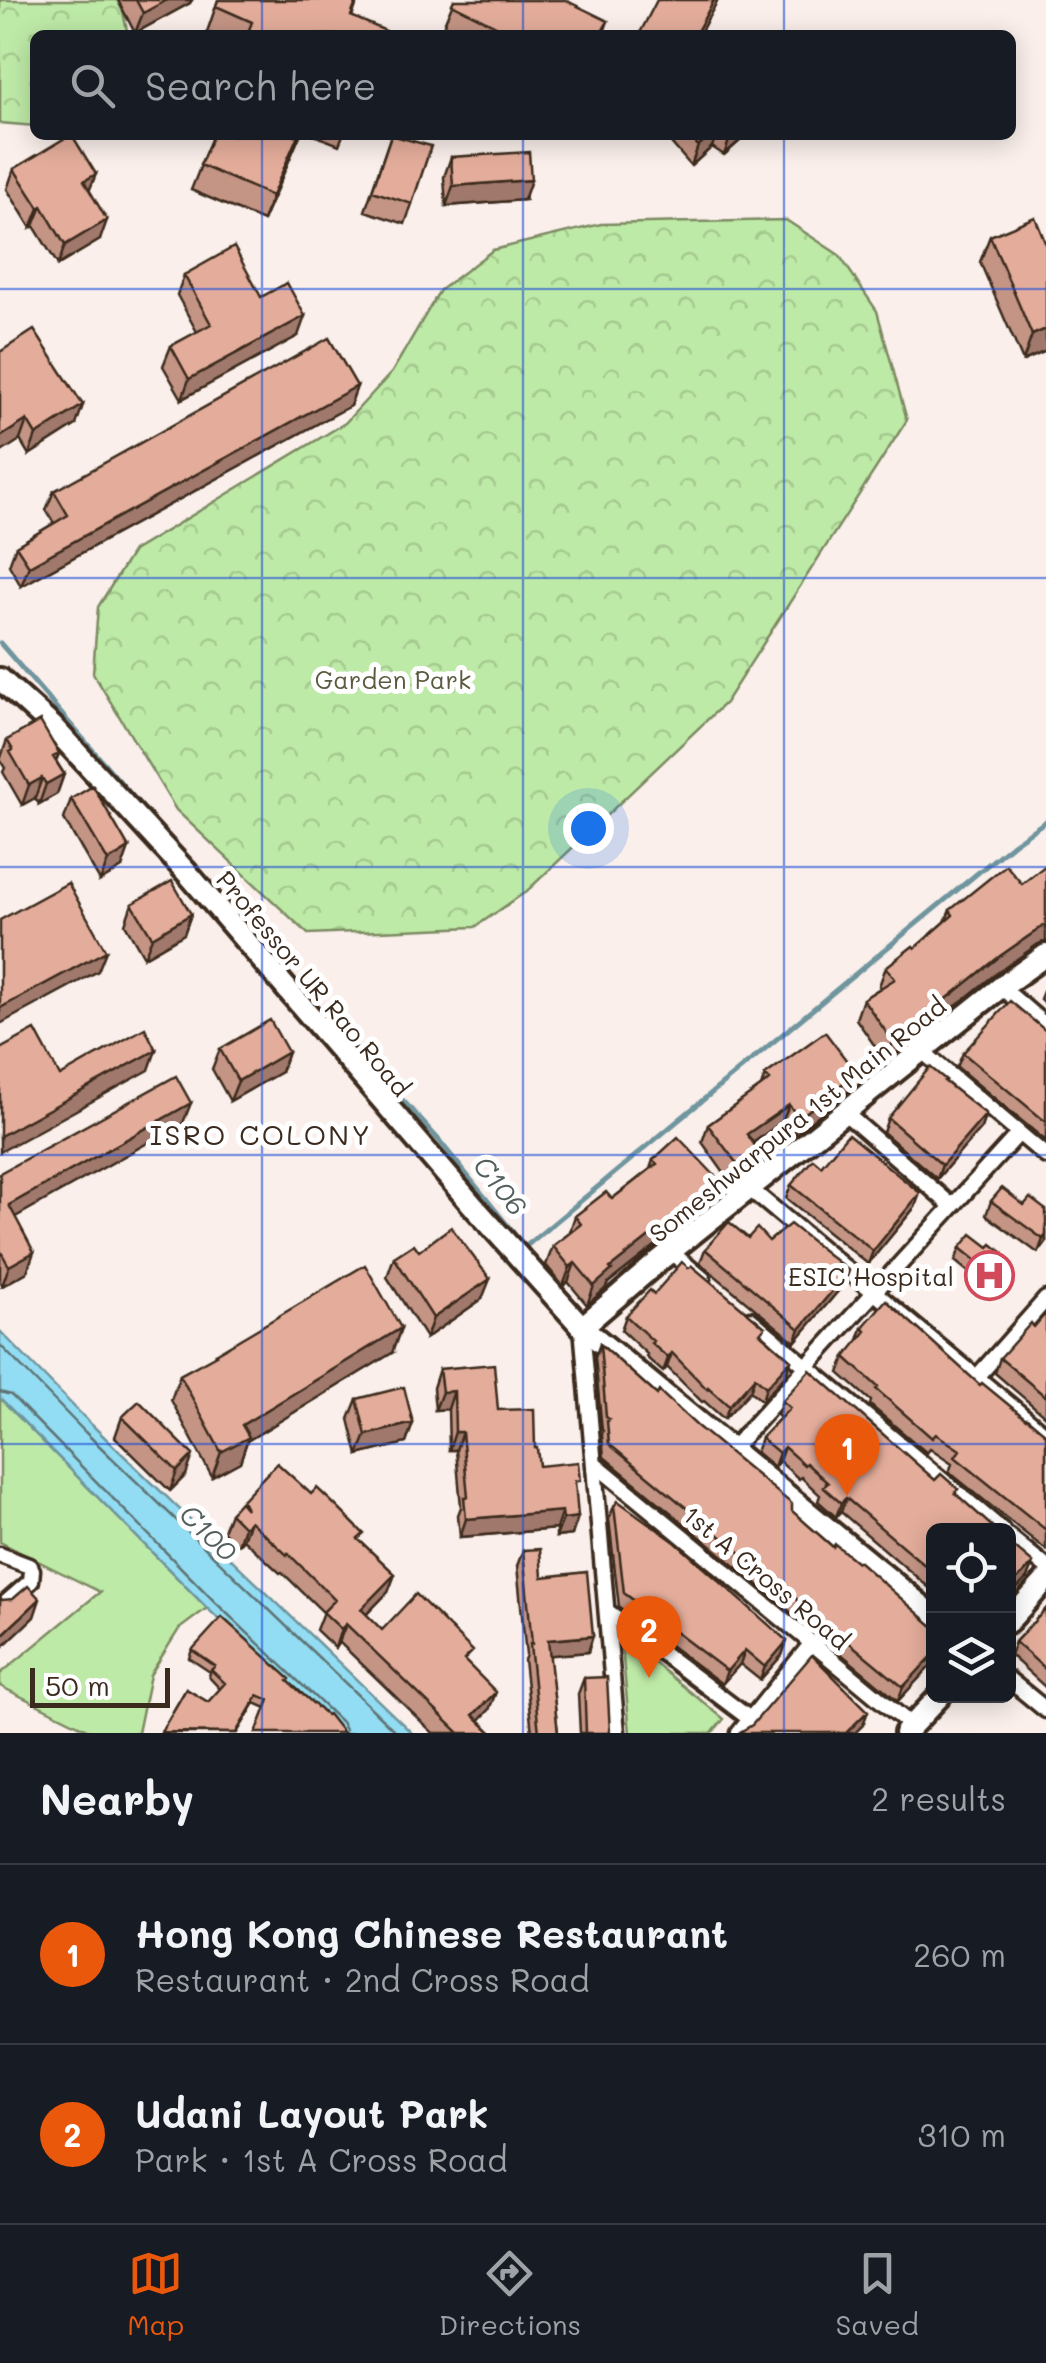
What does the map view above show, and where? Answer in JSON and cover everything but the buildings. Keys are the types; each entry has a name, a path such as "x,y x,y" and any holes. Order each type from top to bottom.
{"street":[{"name":"Professor UR Rao Road","path":"0,679 53,727 190,876 462,1194 582,1327 930,1613"},
{"name":"Someshwarpura 1st Main Road","path":"582,1327 670,1252 1046,955"},
{"path":"1001,987 1046,1026"},
{"path":"922,1051 1046,1156"},
{"path":"846,1114 952,1206"},
{"path":"730,1451 1018,1133"},
{"path":"750,1189 1046,1434"},
{"path":"670,1252 716,1290"},
{"path":"977,1377 1046,1299"},
{"path":"746,1315 994,1523"},
{"path":"582,1327 617,1733"},
{"name":"1st A Cross Road","path":"594,1463 812,1643 909,1729"},
{"path":"1016,1543 1046,1567"},
{"path":"0,1555 32,1570 31,1581 0,1608"},
{"path":"1016,1613 1046,1580"},
{"path":"607,1611 750,1719"},
{"path":"739,1733 812,1643"},
{"path":"1016,1686 1046,1710"},
{"path":"909,1729 933,1703"}],"green space":[{"path":"0,0 117,0 127,30 30,30 30,126 0,123"},
{"name":"Garden Park","path":"786,220 839,255 877,311 907,420 725,703 527,891 475,927 308,934 176,810 93,673 98,607 133,551 345,423 392,372 440,290 493,250 601,224"},
{"path":"0,1398 207,1608 179,1629 150,1675 138,1733 95,1733 0,1686 0,1674 100,1592 0,1542"},
{"path":"621,1636 724,1719 712,1733 630,1733"}],"water":[{"path":"0,1331 92,1425 412,1733 338,1733 207,1608 0,1398"}],"waterway":[{"name":"C106","path":"0,643 174,844"},
{"name":"C106","path":"273,958 438,1139 525,1247 1014,843 1046,821"}],"place":[{"name":"ESIC Hospital","path":"989,1276"},
{"name":"Hong Kong Chinese Restaurant","path":"847,1496"},
{"name":"Udani Layout Park","path":"649,1678"}],"district":[{"name":"ISRO COLONY","path":"261,1134"}],"water label":[{"name":"C100","path":"209,1532"}]}
